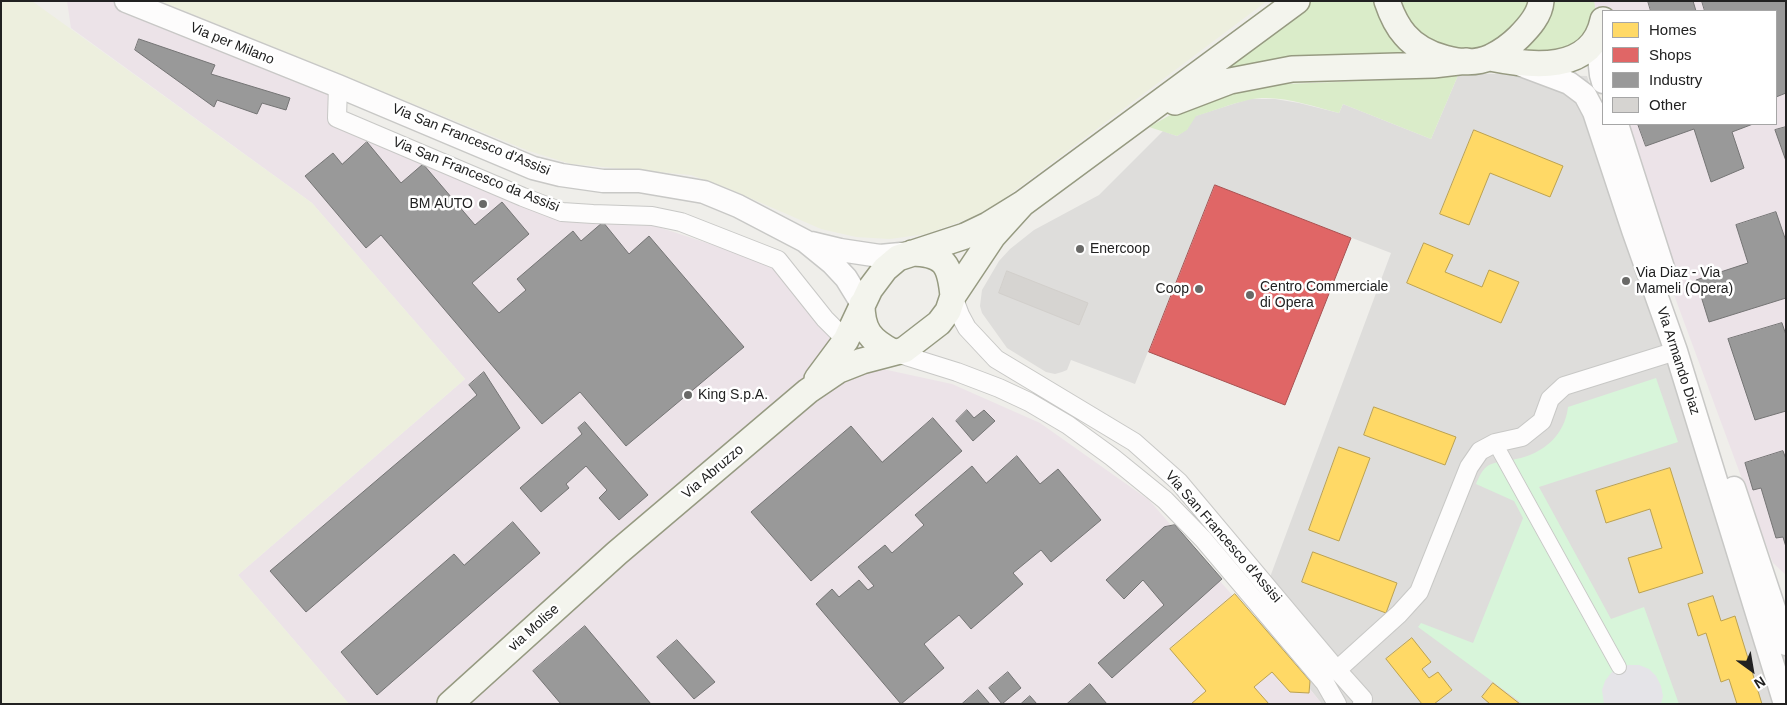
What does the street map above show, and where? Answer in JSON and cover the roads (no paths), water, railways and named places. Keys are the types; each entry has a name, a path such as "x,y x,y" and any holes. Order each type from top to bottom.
{"main road":[{"path":"1022,204 993,236 953,296 948,310 939,323 904,350 893,352 880,346 869,335 862,320 862,304 884,269 898,258 965,236 988,225 1022,204 1297,1"},
{"path":"1387,1 1405,36 1421,49 1442,58 1478,60"},
{"path":"1144,114 1230,80 1292,69 1433,65 1478,60 1512,44 1530,26 1541,6 1541,1"},
{"name":"Via Armando Diaz","path":"1478,60 1540,65 1560,63 1582,52 1600,29"},
{"path":"912,253 926,254 941,260 949,270 953,296"},
{"name":"Via Abruzzo","path":"808,391 846,340 862,304"},
{"name":"Via Abruzzo","path":"617,553 808,391 839,370 893,352"},
{"name":"via Molise","path":"450,704 617,553"}],"street":[{"name":"Via per Milano","path":"126,1 338,86"},
{"name":"Via Armando Diaz","path":"1600,29 1602,78"},
{"name":"Via Armando Diaz","path":"1516,63 1569,83 1584,95 1594,112 1676,351 1785,704"},
{"name":"Via San Francesco d'Assisi","path":"338,86 533,168 561,175 603,181 640,181 704,192 738,206 805,241 832,263 846,278 862,304"},
{"name":"Via San Francesco da Assisi","path":"338,86 337,118 523,197 562,212 652,216 681,222 778,260 825,319 846,340"},
{"name":"Via Armando Diaz","path":"1617,125 1786,644"},
{"name":"Via San Francesco d'Assisi","path":"805,241 840,250 880,256 912,253"},
{"name":"Via San Francesco d'Assisi","path":"953,296 967,328 996,359 1134,442 1179,482 1336,670 1363,699 1362,704"},
{"path":"1336,670 1400,614 1419,592 1469,467 1480,451 1495,443 1522,437 1542,421 1550,399 1564,386 1676,351"},
{"name":"Via San Francesco d'Assisi","path":"893,352 957,372 1029,402 1068,425 1120,464 1165,500 1203,539 1325,682 1337,704"},
{"path":"1495,443 1619,668"}],"place":[{"name":"BM AUTO","path":"483,204"},
{"name":"Enercoop","path":"1080,249"},
{"name":"Via Diaz - Via Mameli (Opera)","path":"1626,281"},
{"name":"Coop","path":"1199,289"},
{"name":"Centro Commerciale di Opera","path":"1250,295"},
{"name":"King S.p.A.","path":"688,395"}]}
